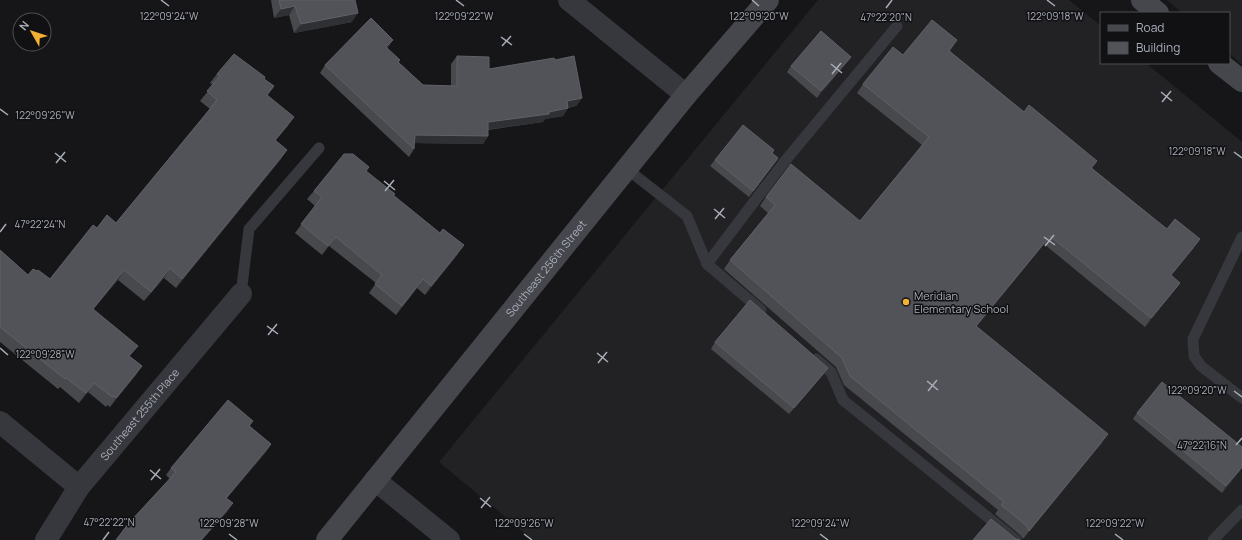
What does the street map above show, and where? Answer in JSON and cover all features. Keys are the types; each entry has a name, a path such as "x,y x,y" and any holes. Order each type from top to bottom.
{"main road":[{"name":"Southeast 256th Street","path":"327,540 686,95 768,0"},
{"path":"1142,0 1157,12"}],"street":[{"path":"569,0 686,95"},
{"name":"Southeast 255th Place","path":"46,540 79,487 241,294"},
{"path":"0,422 79,487"},
{"path":"375,480 449,540"}],"lane":[{"path":"708,264 785,161 897,26"},
{"path":"241,294 249,229 319,148"},
{"path":"627,168 687,216 708,264 766,316"},
{"path":"1242,237 1194,339 1194,356 1201,366 1242,398"},
{"path":"808,352 831,372 843,400 1016,540"},
{"path":"1213,540 1242,510"}],"shaded area":[{"name":"Meridian Elementary School","path":"818,0 1069,0 1100,25 1100,64 1147,64 1242,142 1242,540 533,540 439,462"},
{"path":"1167,0 1242,0 1242,65 1230,54 1230,12 1181,12"}],"building":[{"path":"279,0 355,0 358,13 301,24 295,6 281,9"},
{"path":"371,18 393,40 386,47 400,60 398,62 423,85 457,86 457,56 489,57 489,69 574,56 582,98 567,101 568,108 549,112 549,114 488,122 488,136 415,135 414,149 325,65"},
{"path":"932,20 957,40 949,51 1024,112 1029,105 1097,161 1091,168 1167,229 1175,219 1200,239 1171,275 1180,283 1151,318 1050,236 976,326 1108,434 1029,531 1027,526 1001,505 1004,502 850,376 842,358 730,260 775,205 766,197 791,164 860,221 929,137 863,84 893,47 903,55"},
{"path":"821,31 851,57 821,91 791,66"},
{"path":"234,54 265,77 264,79 274,86 267,95 294,117 275,140 287,150 182,279 170,268 151,292 124,270 93,309 138,346 129,356 142,366 116,398 114,396 112,397 94,383 86,393 66,378 65,379 0,327 0,250 28,275 33,269 38,270 50,279 93,225 97,228 107,215 116,223 205,115 217,100 207,91 220,76 217,74"},
{"path":"743,125 774,150 772,153 778,158 753,191 715,160"},
{"path":"344,154 353,154 369,167 366,171 395,194 393,195 440,233 443,229 464,245 431,286 423,279 402,306 375,284 382,275 336,237 328,246 301,224 322,197 314,191"},
{"path":"750,300 828,368 794,408 715,342"},
{"path":"1162,382 1242,447 1242,467 1226,486 1137,413"},
{"path":"228,400 253,421 249,426 271,444 226,498 233,503 201,540 116,540 128,524 176,472 171,468"},
{"path":"991,519 1016,539 1020,540 973,540"}],"place":[{"name":"Meridian Elementary School","path":"906,302"}]}
